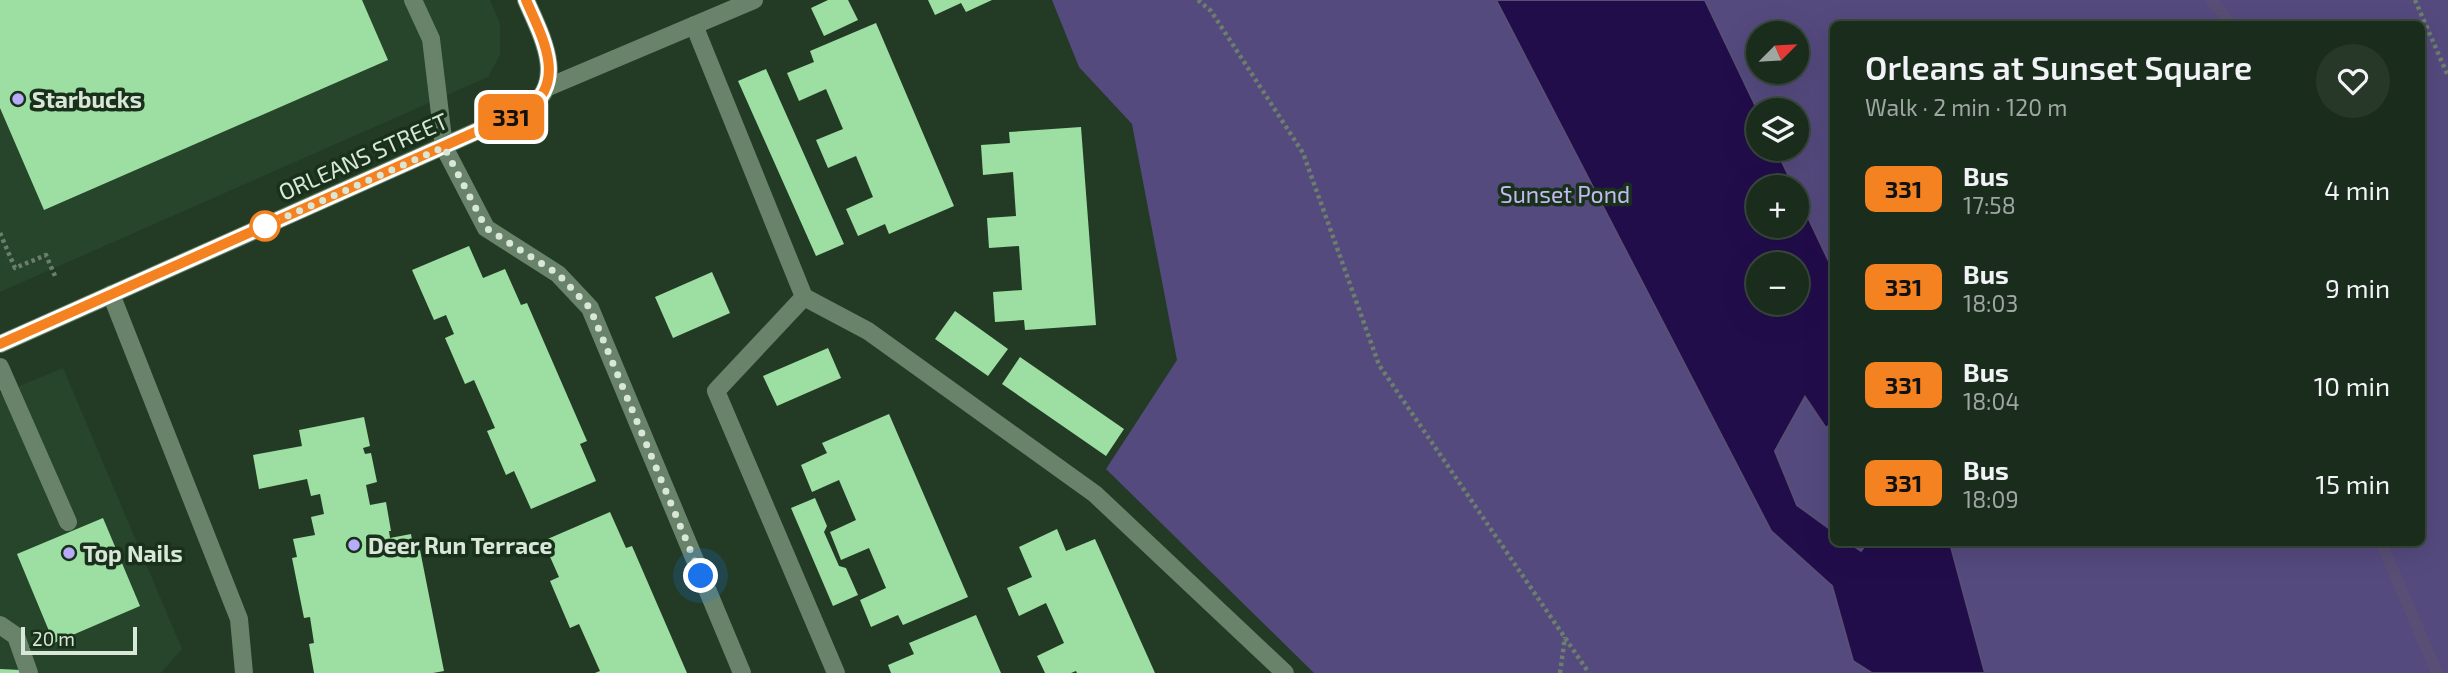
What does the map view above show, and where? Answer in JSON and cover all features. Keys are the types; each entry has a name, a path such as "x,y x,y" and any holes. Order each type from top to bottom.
{"main road":[{"path":"413,0 431,39 444,147 486,228 558,274 590,308 742,673"},
{"path":"526,0 548,51 550,64 546,88"},
{"path":"546,88 754,0"},
{"path":"694,25 804,297 868,331 1095,494 1285,673"},
{"name":"ORLEANS STREET","path":"1,341 111,295 529,108 546,88"},
{"path":"111,295 239,619 244,673"},
{"path":"804,297 716,391 836,673"},
{"path":"0,367 68,522"},
{"path":"0,625 16,636 29,673"}],"path":[{"path":"1198,0 1211,10 1303,153 1379,365 1589,673"},
{"path":"2415,0 2424,21"},
{"path":"2425,23 2448,76"},
{"path":"0,233 15,268 46,255 55,276"},
{"path":"1560,673 1565,637"}],"shaded area":[{"path":"0,0 490,0 500,24 500,55 488,77 0,292"},
{"name":"Sunset Pond","path":"1496,0 1705,0 1752,98 1746,98 1746,161 1782,161 1788,175 1746,175 1746,238 1809,238 1809,219 1830,264 1830,424 1826,428 1805,397 1775,451 1797,505 1830,529 1830,546 1854,546 1861,551 1865,546 1951,546 1985,673 1872,673 1853,661 1832,586 1771,531"},
{"path":"63,368 182,649 161,673 0,673 0,394"}],"green space":[{"path":"1052,0 2448,0 2448,673 1314,673 1106,469 1177,360 1132,124 1079,67"}],"building":[{"path":"0,0 362,0 388,60 44,210 0,108"},
{"path":"828,0 848,0 858,20 824,36 811,8"},
{"path":"928,0 992,0 966,12 961,3 935,15"},
{"path":"876,23 954,206 889,234 885,224 858,236 846,209 873,197 856,156 828,168 816,140 843,129 826,89 799,101 787,73 814,62 810,51"},
{"path":"766,69 844,244 816,256 738,81"},
{"path":"1081,127 1096,325 1025,330 1024,320 995,322 993,292 1022,290 1019,246 989,248 987,218 1016,216 1013,172 983,175 981,145 1010,143 1009,132"},
{"path":"469,246 483,278 505,269 521,305 527,303 587,441 580,444 596,481 531,509 514,471 506,475 487,431 495,428 474,380 465,384 445,338 454,334 446,315 434,320 412,270"},
{"path":"712,272 730,313 673,338 655,297"},
{"path":"955,311 1008,349 988,376 935,339"},
{"path":"828,348 841,378 777,406 763,376"},
{"path":"1020,357 1124,429 1106,456 1002,384"},
{"path":"889,414 968,597 903,625 898,615 871,627 860,600 886,588 869,548 841,560 830,532 856,520 839,480 812,492 801,465 827,453 822,443"},
{"name":"Deer Run Terrace","path":"364,417 370,446 363,448 365,454 371,453 377,482 366,485 370,505 386,502 390,538 411,534 414,552 420,550 444,671 314,673 309,644 314,643 310,617 304,618 292,558 297,557 293,539 315,535 311,517 324,514 320,494 311,496 307,479 259,489 253,455 302,446 299,430"},
{"path":"815,498 827,526 824,532 839,566 846,568 858,595 833,606 791,508"},
{"path":"610,512 626,548 632,546 687,673 595,673 600,671 579,624 570,628 550,581 559,577 543,541"},
{"path":"103,518 140,606 54,643 17,554"},
{"path":"1057,529 1066,551 1095,539 1155,673 1045,673 1037,656 1064,643 1046,603 1019,616 1007,588 1032,577 1019,547"},
{"path":"976,615 1001,673 891,673 888,665 914,654 909,643"},
{"path":"0,669 21,670 21,673 0,673"}],"waterway":[{"path":"2211,0 2228,21"},
{"path":"2383,546 2437,673"}],"bus line":[{"name":"331","path":"0,344 529,108 546,88 550,64 548,51 526,0"}],"place":[{"name":"Starbucks","path":"18,99"},
{"name":"Deer Run Terrace","path":"354,545"},
{"name":"Top Nails","path":"69,553"}],"route":[{"path":"265,226 444,147 486,228 558,274 590,308 701,576"}]}
